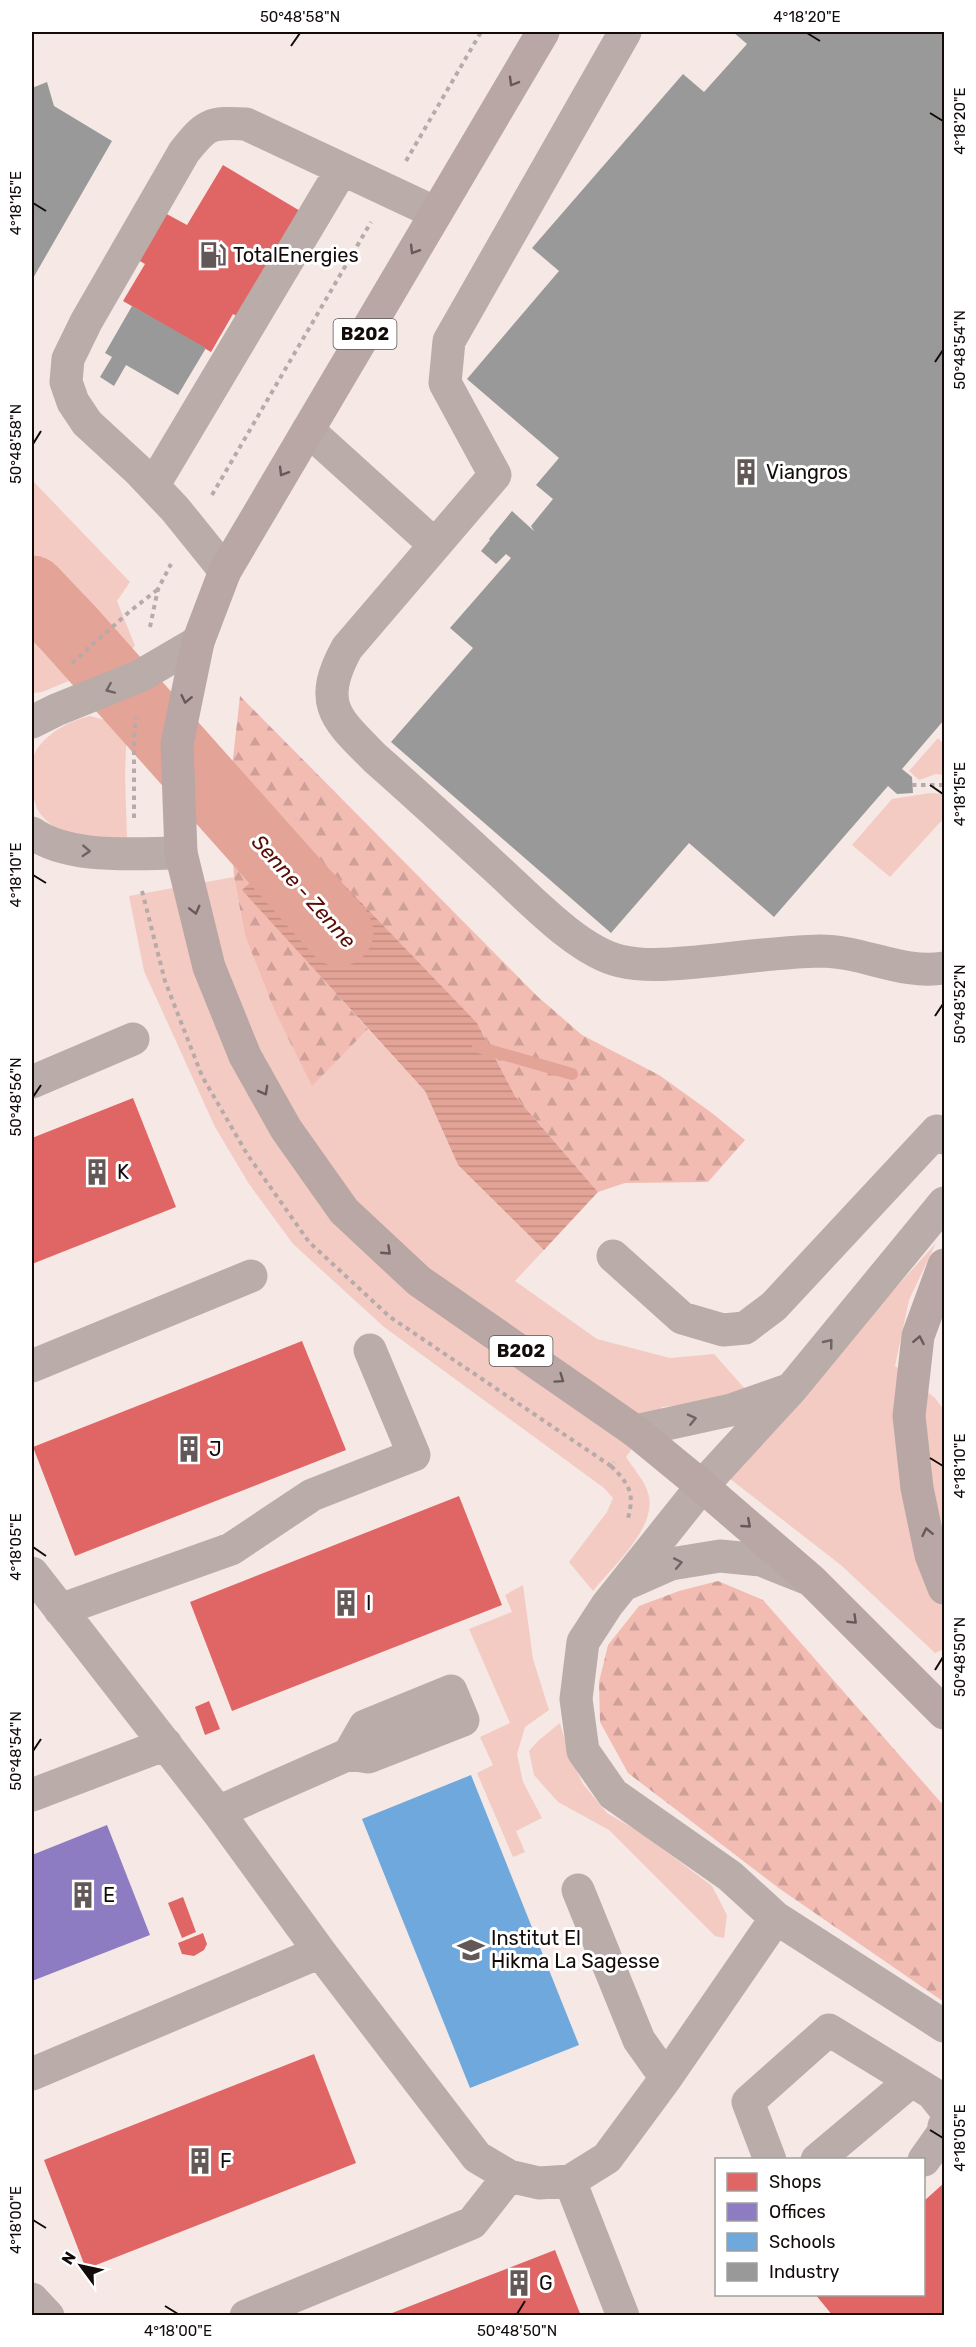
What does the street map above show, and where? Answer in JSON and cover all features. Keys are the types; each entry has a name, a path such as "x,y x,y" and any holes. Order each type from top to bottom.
{"highway":[{"name":"B202","path":"543,32 225,571 198,642 177,744 181,853 209,967 244,1056 286,1129 344,1211 419,1281 635,1431 702,1486 811,1580 945,1713"},
{"path":"945,1265 918,1336 909,1416 920,1500 931,1555 945,1588"}],"street":[{"path":"625,32 449,341 445,383 495,475 347,648 337,666 331,685 335,713 376,759 550,918 583,943 619,961 645,965 795,952 839,951 899,967 928,971 945,968"},
{"path":"225,571 153,486 87,423 73,402 66,382 68,359 86,322 184,152 202,130 224,123 246,124 436,213"},
{"path":"153,486 342,169"},
{"path":"308,430 435,545"},
{"path":"44,716 140,676 198,642"},
{"path":"32,833 42,840 69,850 181,853"},
{"path":"32,1082 133,1039"},
{"path":"613,1256 682,1318 723,1330 745,1328 774,1306 937,1131 945,1138"},
{"path":"945,1203 792,1388 702,1486 607,1605 583,1642 576,1699 583,1751 613,1794 730,1876 776,1918 945,2025"},
{"path":"32,1366 251,1276"},
{"path":"60,1610 231,1549 312,1495 414,1455 370,1350"},
{"path":"635,1431 731,1410 792,1388"},
{"path":"624,1585 671,1564 720,1556 761,1560 811,1580"},
{"path":"32,1573 218,1812 320,1952 477,2157 509,2176 539,2183 570,2181 607,2158 666,2078 776,1918"},
{"path":"32,1795 166,1744"},
{"path":"218,1812 349,1754"},
{"path":"578,1890 639,2040 666,2078"},
{"path":"32,2074 320,1952"},
{"path":"769,2158 748,2102 829,2030 933,2090 820,2158"},
{"path":"925,2159 943,2133 945,2126"},
{"path":"246,2316 472,2223 509,2176"},
{"path":"570,2181 623,2316"},
{"path":"32,2299 48,2316"}],"path":[{"path":"65,669 158,589 481,32"},
{"path":"912,785 945,785"},
{"path":"611,1466 630,1490 631,1505 627,1522"}],"shaded area":[{"path":"32,480 130,582 117,601 135,646 112,663 42,692 32,693"},
{"path":"90,716 127,726 125,774 127,839 95,840 72,836 50,824 36,806 32,790 32,762 37,749 60,728"},
{"path":"938,738 944,744 944,775 936,774 919,780 909,771"},
{"path":"930,793 944,794 944,818 890,877 852,845 892,799"},
{"path":"234,877 245,936 275,1012 312,1085 368,1029 425,1091 458,1165 544,1250 515,1281 597,1339 670,1358 714,1354 746,1390 708,1403 662,1407 626,1457 642,1479 648,1493 650,1506 647,1519 632,1545 593,1591 569,1562 607,1512 613,1498 604,1488 384,1327 293,1244 249,1184 215,1127 144,971 129,896"},
{"path":"936,1243 909,1300 895,1366 935,1398 944,1410 944,1649 935,1653 842,1566 729,1478 778,1419"},
{"path":"523,1585 533,1659 549,1710 525,1727 517,1754 523,1782 542,1818 516,1831 525,1852 513,1857 477,1773 493,1765 480,1737 510,1723 469,1629 512,1612 505,1595"},
{"path":"560,1723 568,1752 583,1784 607,1813 643,1834 712,1886 727,1915 724,1938 715,1936 609,1830 558,1802 534,1775 529,1751"}],"green space":[{"path":"240,696 537,996 582,1035 659,1075 745,1140 708,1182 625,1183 598,1192 515,1096 477,1023 243,890 368,1029 312,1086 275,1012 245,936 234,877 229,794"},
{"path":"718,1581 763,1600 944,1806 944,2002 780,1889 628,1773 600,1722 599,1682 608,1645 639,1606 679,1591"}],"water":[{"path":"299,838 477,1023 515,1096 598,1192 544,1250 458,1165 425,1091 242,890"}],"building: Shops":[{"name":"TotalEnergies","path":"223,165 317,221 254,326 233,314 211,352 123,301 145,264 112,245 139,199 187,225"},
{"name":"K","path":"133,1098 176,1207 32,1264 32,1138"},
{"name":"J","path":"302,1341 346,1450 75,1556 33,1447"},
{"name":"I","path":"459,1496 502,1605 232,1711 190,1602"},
{"path":"209,1701 220,1729 205,1735 195,1707"},
{"path":"183,1897 196,1932 182,1938 168,1903"},
{"path":"203,1933 207,1944 204,1950 194,1956 182,1954 178,1943"},
{"name":"F","path":"314,2054 356,2163 86,2269 44,2160"},
{"path":"944,2183 944,2316 833,2316 817,2296 925,2296 925,2200"},
{"name":"G","path":"555,2250 581,2316 387,2316 387,2315"}],"building: Offices":[{"name":"E","path":"107,1825 150,1935 32,1981 32,1855"}],"building: Schools":[{"path":"471,1775 579,2045 470,2088 362,1819"}],"building: Industry":[{"name":"Viangros","path":"733,32 944,32 944,720 902,769 912,777 913,793 897,794 888,786 774,917 689,843 611,933 391,742 473,648 450,628 511,558 506,554 496,564 481,551 489,539 512,511 534,531 531,526 553,499 536,485 559,458 467,379 559,271 532,248 683,74 704,92 747,44"},
{"path":"47,82 54,106 112,141 32,280 32,88"},
{"path":"132,306 206,348 178,395 126,365 114,386 100,377 112,357 105,353"}],"waterway":[{"name":"Senne - Zenne","path":"32,590 339,932"},
{"path":"478,1047 572,1074"}],"place":[{"name":"TotalEnergies","path":"213,255"},
{"name":"Viangros","path":"746,472"},
{"name":"K","path":"97,1172"},
{"name":"J","path":"189,1449"},
{"name":"I","path":"346,1603"},
{"name":"E","path":"83,1895"},
{"name":"Institut El Hikma La Sagesse","path":"471,1950"},
{"name":"F","path":"200,2161"},
{"name":"G","path":"519,2283"}]}
